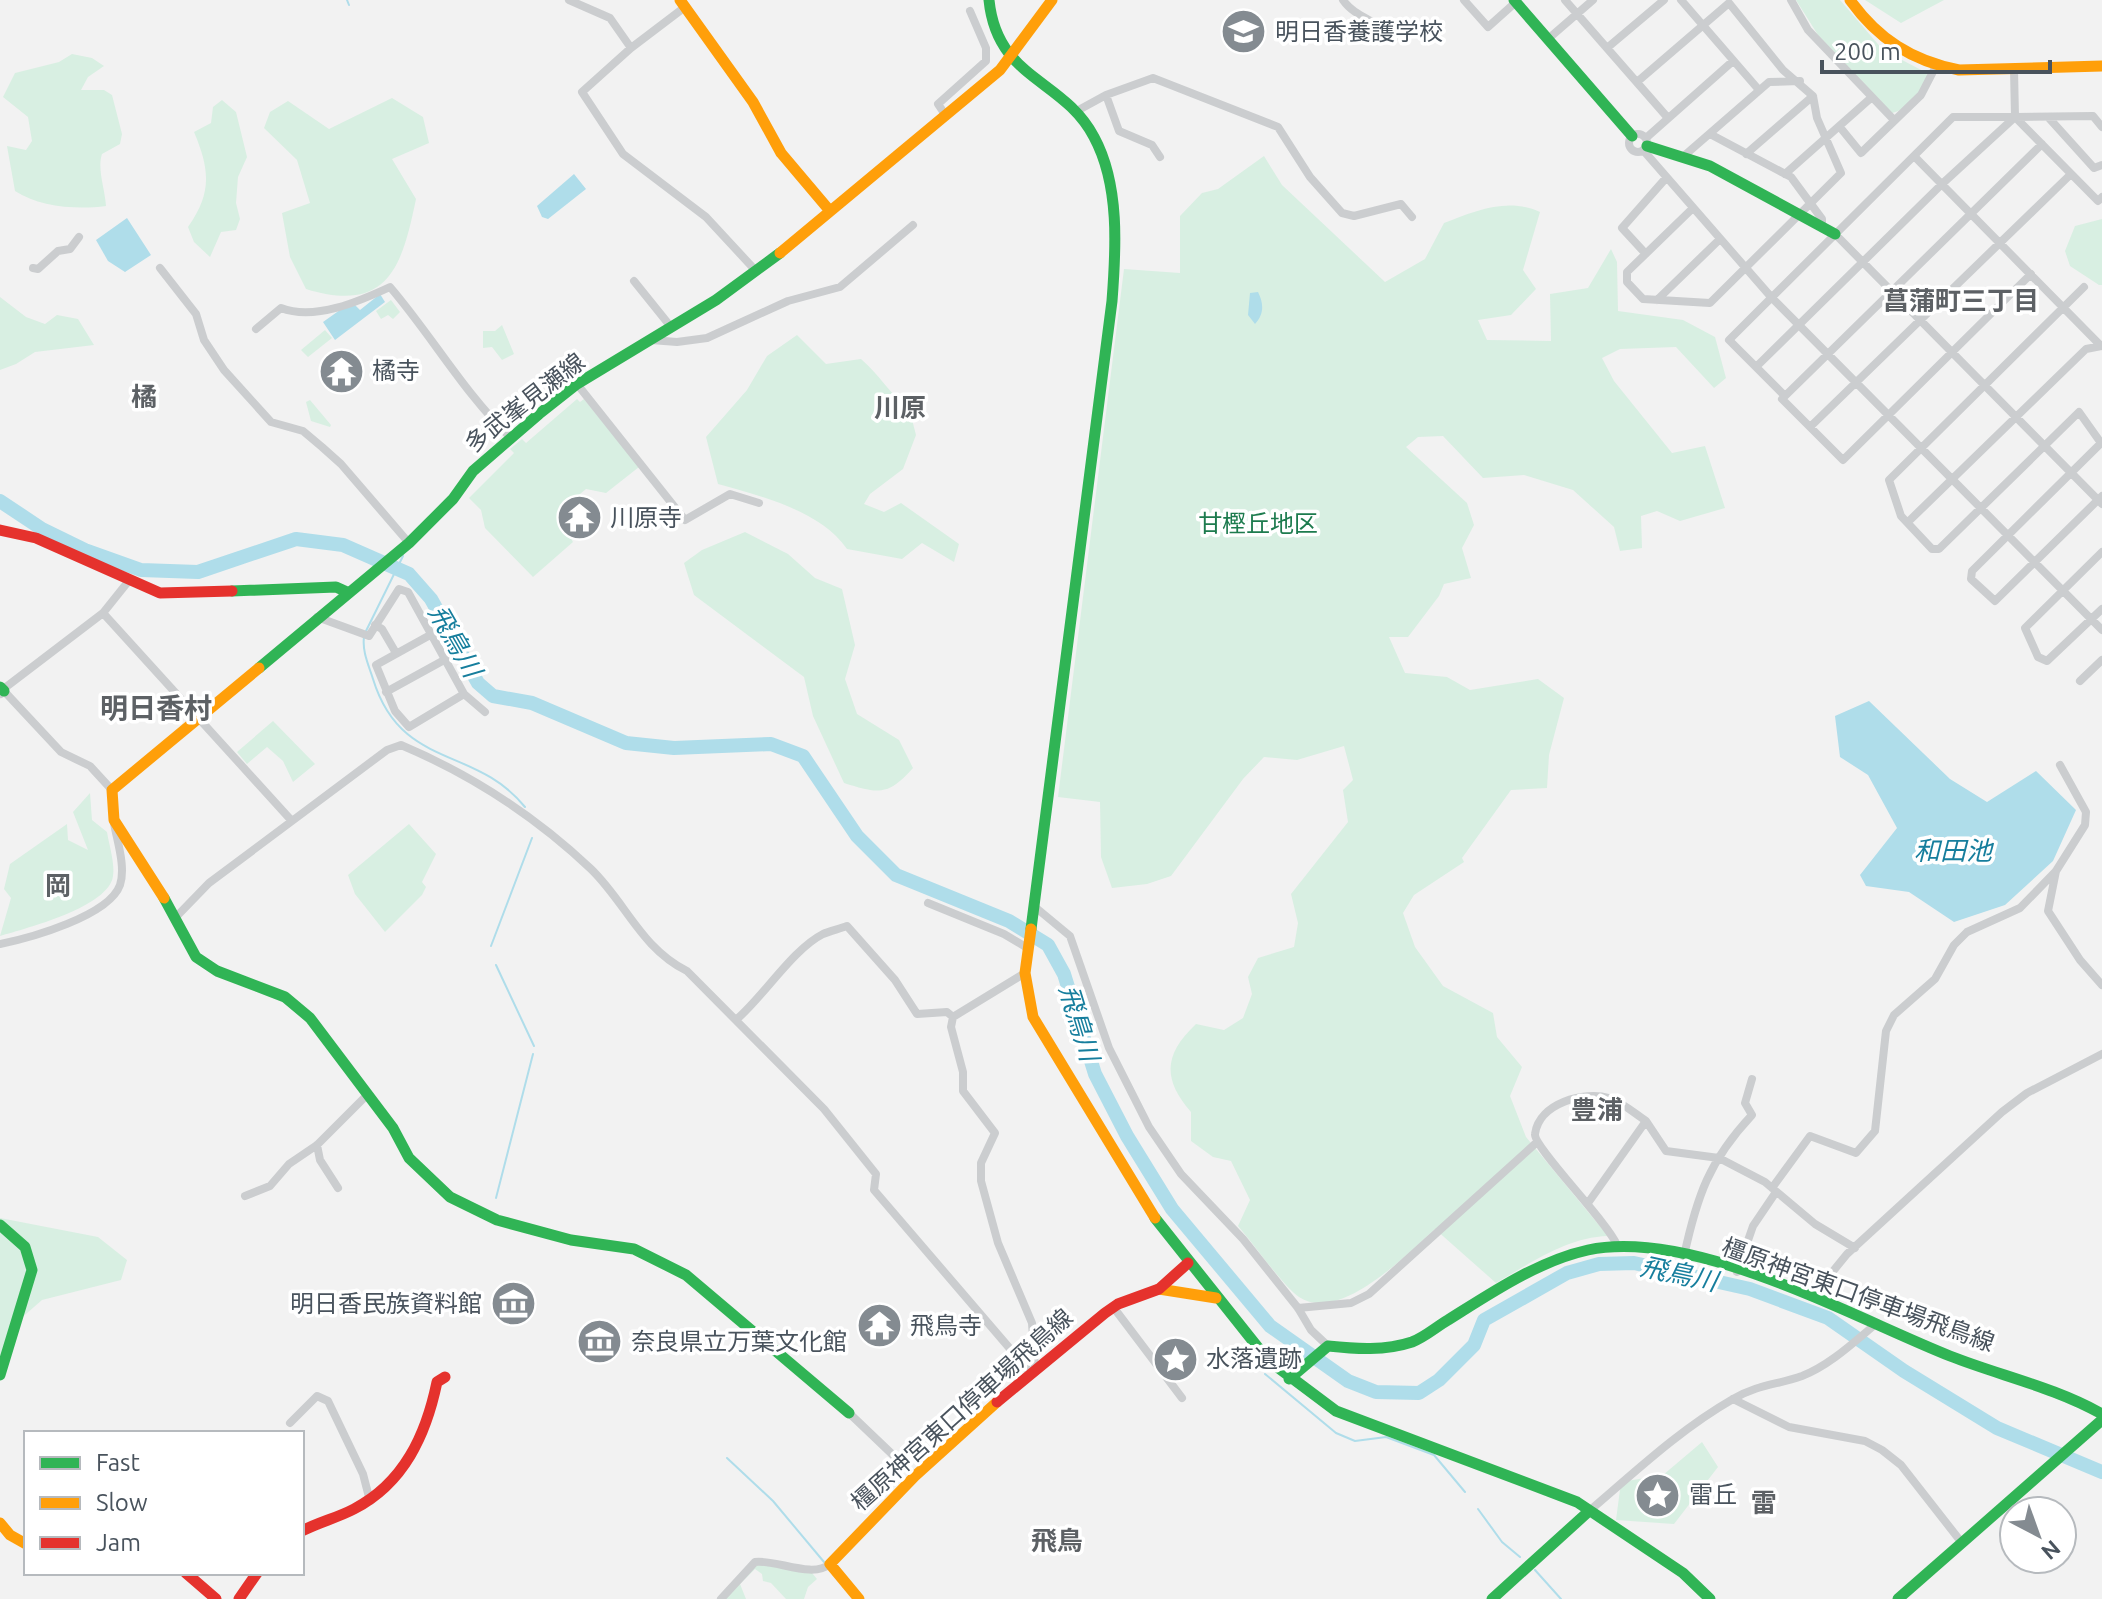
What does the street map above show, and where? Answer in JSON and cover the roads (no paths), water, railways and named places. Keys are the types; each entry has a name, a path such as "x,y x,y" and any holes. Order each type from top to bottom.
{"main road":[{"path":"989,0 992,26 1009,58 1075,112 1094,136 1104,166 1113,224 1114,284 1025,973 1033,1017 1084,1107 1188,1263 1289,1379 1336,1411 1555,1491 1683,1573 1710,1599"},
{"name":"多武峯見瀬線","path":"112,790 409,543 453,499 473,471 577,384 756,271 946,116 1009,58 1052,0"},
{"path":"1850,0 1888,43 1908,56 1936,66 2014,69 2102,66"},
{"path":"1515,1 1632,136"},
{"path":"686,2 753,102 781,153 830,211"},
{"path":"1645,145 1685,155 1835,234"},
{"path":"0,530 24,534 127,583 160,593 336,587 347,592"},
{"path":"112,790 114,820 176,917 196,957 217,971 285,997 310,1018 409,1158 450,1197 497,1220 571,1240 634,1249 686,1275 806,1373 849,1413"},
{"path":"0,1225 18,1238 33,1264 32,1279 0,1375"},
{"name":"橿原神宮東口停車場飛鳥線","path":"1326,1348 1359,1350 1414,1341 1526,1274 1562,1259 1617,1245 1684,1256 1812,1297 1952,1358 2040,1383 2102,1414"},
{"name":"橿原神宮東口停車場飛鳥線","path":"830,1564 915,1476 1033,1370 1114,1308 1159,1289 1188,1263"},
{"path":"1159,1289 1217,1298"},
{"path":"1289,1379 1326,1348"},
{"path":"304,1530 370,1501 396,1479 414,1455 432,1406 437,1382 445,1377"},
{"path":"1898,1599 2102,1420"},
{"path":"1492,1599 1588,1512"},
{"path":"0,1523 10,1535 24,1543"},
{"path":"830,1564 859,1599"},
{"path":"188,1575 216,1599"},
{"path":"239,1599 256,1575"}],"street":[{"path":"569,0 610,18 631,48"},
{"path":"1343,0 1354,13 1379,22 1394,39"},
{"path":"1464,0 1488,27 1515,1"},
{"path":"1565,0 1668,118"},
{"path":"1548,39 1593,0"},
{"path":"1607,48 1664,0"},
{"path":"1681,0 1759,90"},
{"path":"1791,0 1808,30 1894,120"},
{"path":"686,2 582,92 623,154 706,217 756,271"},
{"path":"1637,82 1729,3 1783,70 1800,81 1813,96 1825,138 1841,173 1710,303 1643,299 1627,282 1627,272 1693,208"},
{"path":"946,116 938,104 986,61 986,48 970,11"},
{"path":"1733,61 1668,118 1645,145 1634,151 1630,147 1632,136 1638,134 1645,145 1666,178 1772,298 2102,630"},
{"path":"1839,126 1861,153 1926,90 1936,66"},
{"path":"2014,69 2015,117 2098,201 2102,197"},
{"path":"1075,112 1106,95 1153,78 1278,127 1310,177 1342,213 1354,216 1401,204 1412,217"},
{"path":"1685,155 1769,82 1800,81"},
{"path":"1106,95 1119,131 1152,145 1160,157"},
{"path":"1746,154 1813,96"},
{"path":"1785,174 1872,97"},
{"path":"1785,396 1729,340 1953,117 2093,116 2102,127"},
{"path":"1756,367 1942,184 2015,117"},
{"path":"2048,117 2094,168 2102,165"},
{"path":"1710,134 1785,174 1811,203 1822,219 1822,227"},
{"path":"2031,274 1843,460 1782,399 2042,144"},
{"path":"1914,156 2102,346"},
{"path":"1810,427 2071,174"},
{"path":"1645,253 1622,228 1666,178"},
{"path":"650,340 677,342 707,338 788,301 840,287 913,225"},
{"path":"1835,234 1893,290 1953,351 1985,384 2017,417 2045,445 2071,473 2101,500 1995,601 1971,579 1972,571 2008,536 2071,473 2101,443 2079,412 2045,445 1939,549 1932,549 1901,516 1889,480 1921,447 1985,384 2063,308 2084,287"},
{"path":"33,268 38,269 58,251 70,249 79,237"},
{"path":"1657,300 1720,239"},
{"path":"160,268 193,309 204,340 224,370 271,422 303,431 341,464 409,543"},
{"path":"634,281 671,327"},
{"path":"256,329 281,308 312,312 349,301 365,301 390,287 425,327 488,416 511,438"},
{"path":"1908,522 2086,349 2102,346"},
{"path":"577,384 685,520 730,494 759,503"},
{"path":"2102,552 2025,628 2038,657 2047,661 2102,609"},
{"path":"112,790 90,766 61,752 2,691 103,613 127,583"},
{"path":"317,617 365,635 399,589 408,592 464,694 485,712"},
{"path":"103,613 291,820"},
{"path":"375,625 382,629 396,653"},
{"path":"432,634 376,665 395,711 409,727 464,694"},
{"path":"386,692 446,659"},
{"path":"2080,681 2102,660"},
{"path":"176,917 209,883 387,750 401,745 485,785 593,871 642,937 671,962 687,971 824,1109 876,1174 874,1190 1033,1370"},
{"path":"1737,1272 1753,1226 1810,1136 1856,1153 1867,1145 1875,1131 1886,1031 1894,1015 1935,979 1954,945 1967,932 2020,908 2056,871 2085,825 2086,812 2060,765"},
{"path":"0,944 71,922 115,892 121,880 114,820"},
{"path":"2056,871 2048,911 2080,960 2102,985"},
{"path":"928,903 1004,934 1028,951"},
{"path":"1034,912 1070,936 1109,1048 1149,1127 1181,1174 1219,1211 1298,1308 1326,1348"},
{"path":"737,1019 765,995 786,965 822,935 847,926 895,980 917,1014 947,1012 953,1017"},
{"path":"1025,973 953,1017 951,1027 963,1072 963,1091 995,1133 981,1163 981,1181 998,1243 1032,1323 1033,1370"},
{"path":"1812,1297 1855,1248 2002,1112 2027,1093 2102,1054"},
{"path":"1684,1256 1697,1196 1719,1158 1752,1115 1745,1103 1752,1079"},
{"path":"245,1196 270,1186 289,1164 317,1145 367,1095"},
{"path":"1298,1308 1351,1303 1369,1294 1536,1143 1538,1122 1548,1110 1584,1095 1612,1099 1646,1121 1666,1151 1719,1158 1774,1190 1815,1224 1855,1248"},
{"path":"1588,1203 1646,1121"},
{"path":"1536,1143 1611,1229 1617,1245"},
{"path":"317,1145 320,1160 338,1188"},
{"path":"1114,1308 1182,1398"},
{"path":"1588,1512 1669,1441 1733,1399 1766,1383 1802,1376 1851,1345 1877,1323"},
{"path":"290,1423 317,1396 328,1401 363,1474 370,1501"},
{"path":"1733,1399 1789,1427 1865,1441 1882,1450 1901,1465 1962,1543"},
{"path":"849,1413 915,1476"},
{"path":"721,1599 755,1562 813,1569 830,1564"}],"water":[{"path":"574,174 586,189 548,219 542,217 537,206"},
{"path":"127,218 151,255 125,272 108,261 96,240"},
{"path":"1258,292 1262,309 1255,324 1248,315 1250,293"},
{"path":"380,294 385,302 335,340 323,322 347,305 355,305 360,310"},
{"name":"和田池","path":"1869,701 1950,779 1987,802 2036,771 2076,810 2053,861 2005,905 1954,922 1909,892 1866,886 1860,875 1897,828 1868,775 1840,757 1835,716"}],"waterway":[{"path":"347,0 349,5"},
{"name":"飛鳥川","path":"0,501 42,529 85,550 141,570 198,572 296,539 343,545 409,574 431,599 478,683 493,696 532,703 626,743 674,748 771,744 803,756 857,836 896,875 1009,921 1048,945 1064,974 1095,1074 1127,1136 1172,1209 1270,1326 1348,1381 1376,1392 1419,1393 1439,1380 1474,1345 1484,1320 1567,1273 1599,1264 1634,1263 1750,1289 1828,1318 1904,1371 1997,1428 2102,1472"},
{"path":"366,631 403,556"},
{"path":"364,637 373,679 386,708 402,729 420,743 505,787 525,807"},
{"path":"491,946 532,838"},
{"path":"496,965 534,1046"},
{"path":"496,1198 533,1054"},
{"path":"1265,1374 1336,1433 1355,1441 1386,1437 1434,1455 1465,1492"},
{"path":"727,1458 773,1501 824,1562"},
{"path":"1478,1509 1502,1542 1520,1557"},
{"path":"1535,1570 1561,1599"}],"place":[{"name":"明日香養護学校","path":"1244,32"},
{"name":"橘寺","path":"341,371"},
{"name":"川原寺","path":"579,518"},
{"name":"明日香民族資料館","path":"513,1304"},
{"name":"飛鳥寺","path":"879,1326"},
{"name":"奈良県立万葉文化館","path":"600,1342"},
{"name":"水落遺跡","path":"1175,1359"},
{"name":"雷丘","path":"1658,1495"}],"district":[{"name":"菖蒲町三丁目","path":"1961,301"},
{"name":"橘","path":"144,397"},
{"name":"川原","path":"900,408"},
{"name":"明日香村","path":"156,708"},
{"name":"岡","path":"58,886"},
{"name":"豊浦","path":"1597,1110"},
{"name":"雷","path":"1764,1503"},
{"name":"飛鳥","path":"1057,1541"}],"park label":[{"name":"甘樫丘地区","path":"1258,524"}]}
